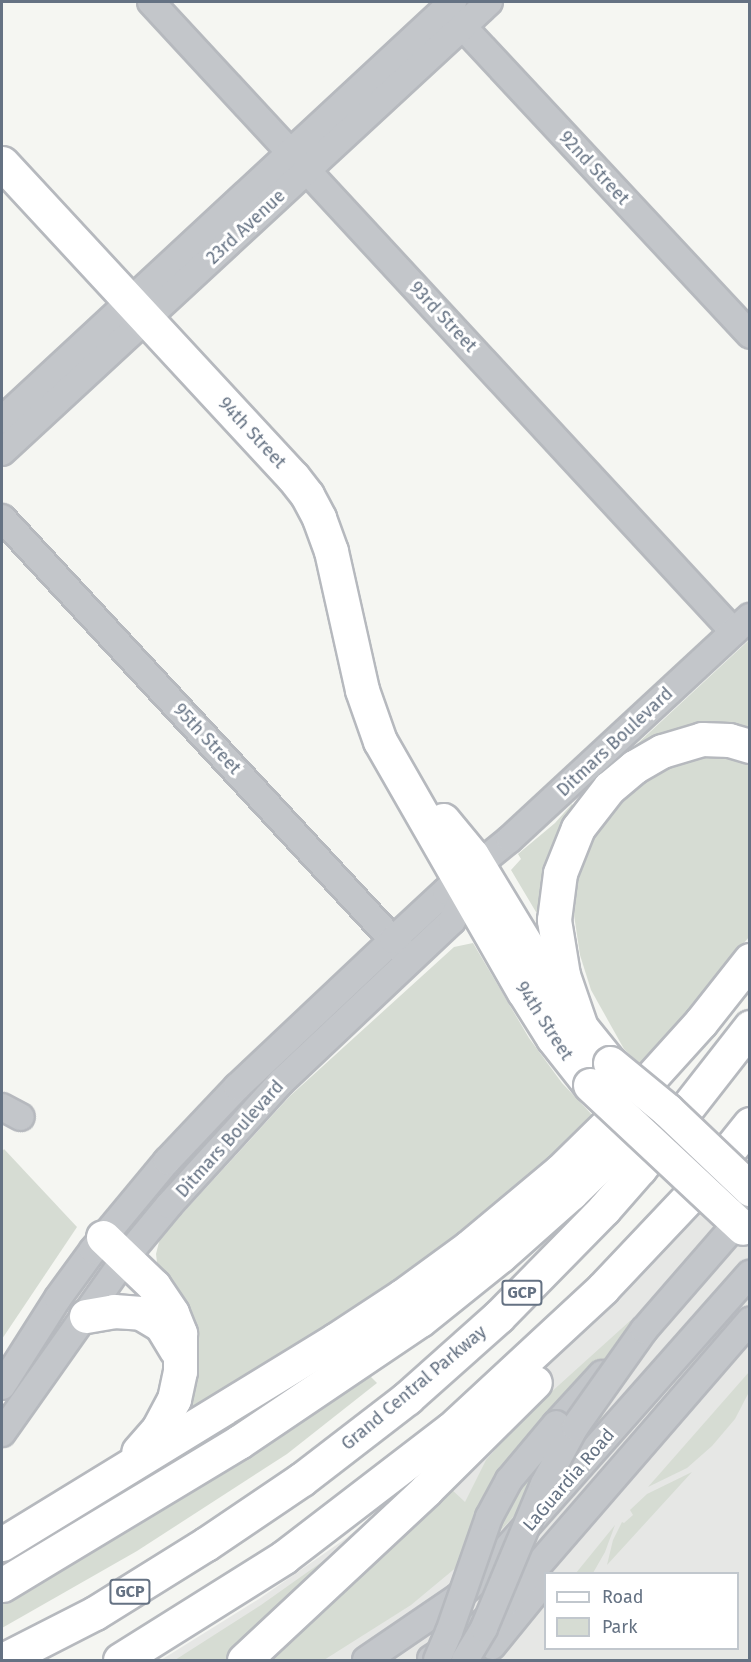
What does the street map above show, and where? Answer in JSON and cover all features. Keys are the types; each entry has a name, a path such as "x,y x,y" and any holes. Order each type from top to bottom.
{"main road":[{"name":"94th Street","path":"2,163 293,477 313,506 331,551 366,704 378,735 394,765 468,880 553,1038 600,1074 747,1223"},
{"path":"583,1032 563,975 554,920 560,873 578,828 609,788 634,767 662,751 690,741 709,739 729,740 750,746"},
{"name":"94th Street","path":"468,880 545,977 583,1032 600,1074 667,1110 750,1189"},
{"path":"13,1537 361,1323 428,1278 500,1223 560,1171 643,1088 701,1022 750,960"},
{"path":"2,1585 239,1442 368,1357 462,1288 609,1158 750,1017"},
{"name":"Grand Central Parkway","path":"3,1660 94,1613 197,1550 302,1479 407,1398 498,1317 604,1209 640,1168 750,1027"},
{"path":"120,1660 284,1557 452,1429 603,1288 705,1180 750,1124"},
{"path":"244,1660 384,1530 525,1393 667,1229 750,1124"},
{"path":"13,1537 125,1462 150,1441 170,1409 180,1371 181,1342 177,1323 154,1286 115,1247"},
{"path":"86,1316 132,1311 148,1316 161,1325 171,1339 180,1371"}],"street":[{"name":"93rd Street","path":"151,2 299,161 742,625"},
{"name":"23rd Avenue","path":"2,452 139,309 299,161 450,9 489,2"},
{"name":"92nd Street","path":"450,9 750,335"},
{"path":"2,178 34,198"},
{"name":"23rd Avenue","path":"2,420 139,309"},
{"name":"95th Street","path":"2,518 411,960"},
{"name":"Ditmars Boulevard","path":"2,1433 86,1316 115,1247 167,1161 244,1080 393,940 468,880 742,625"},
{"name":"Ditmars Boulevard","path":"2,1386 58,1298 115,1247 169,1205 281,1082 452,921 468,880"},
{"path":"437,1660 449,1632 485,1524 509,1480 555,1424 747,1223"},
{"name":"LaGuardia Road","path":"366,1660 450,1604 487,1571 750,1274"},
{"name":"LaGuardia Road","path":"428,1660 493,1615 523,1584 592,1500 750,1320"},
{"path":"465,1660 484,1628 544,1485 575,1427 644,1330"},
{"path":"552,1572 566,1554 592,1500"},
{"path":"492,1646 544,1582"}],"shaded area":[{"path":"749,1154 749,1660 161,1660 259,1599 345,1539 423,1476 534,1376"}],"green space":[{"path":"749,640 749,733 642,749 637,744"},
{"path":"721,756 749,765 749,937 642,1066 624,1049 591,990 580,955 574,915 579,871 599,824 622,798 647,777 671,765 697,757"},
{"path":"572,804 577,809 543,914 536,912 511,870 521,859 518,854 555,823"},
{"path":"473,943 529,1038 562,1083 595,1118 520,1189 382,1294 186,1420 158,1271 156,1254 160,1238 290,1096 454,947"},
{"path":"4,1149 77,1227 2,1339 2,1152"},
{"path":"631,1320 600,1424 500,1531 411,1605 324,1660 259,1660 449,1487 465,1502 486,1460 528,1413"},
{"path":"365,1371 377,1383 287,1454 137,1551 2,1628 2,1602"},
{"path":"749,1372 749,1392 735,1419 712,1446 687,1468 648,1487"},
{"path":"692,1472 607,1565 613,1540 622,1522 624,1523 633,1515 630,1510 647,1494"},
{"path":"615,1525 605,1552 594,1572 577,1572"},
{"path":"343,1547 347,1551 227,1660 175,1660 261,1605"}]}
